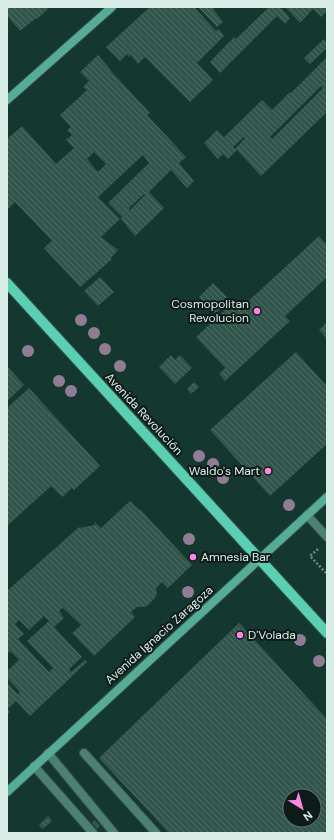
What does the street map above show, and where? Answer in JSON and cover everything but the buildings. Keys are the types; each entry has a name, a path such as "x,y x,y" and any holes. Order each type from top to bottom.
{"main road":[{"path":"7,100 112,7"},
{"name":"Avenida Revolución","path":"7,283 327,633"},
{"name":"Avenida Ignacio Zaragoza","path":"7,792 327,497"}],"street":[{"path":"307,515 327,537"},
{"path":"48,753 114,833"},
{"path":"84,753 156,833"},
{"path":"34,766 93,833"}],"path":[{"path":"321,546 310,556 327,574"}],"place":[{"name":"Cosmopolitan Revolucion","path":"257,311"},
{"name":"Waldo's Mart","path":"268,471"},
{"name":"Amnesia Bar","path":"193,557"},
{"name":"D'Volada","path":"240,635"}]}
